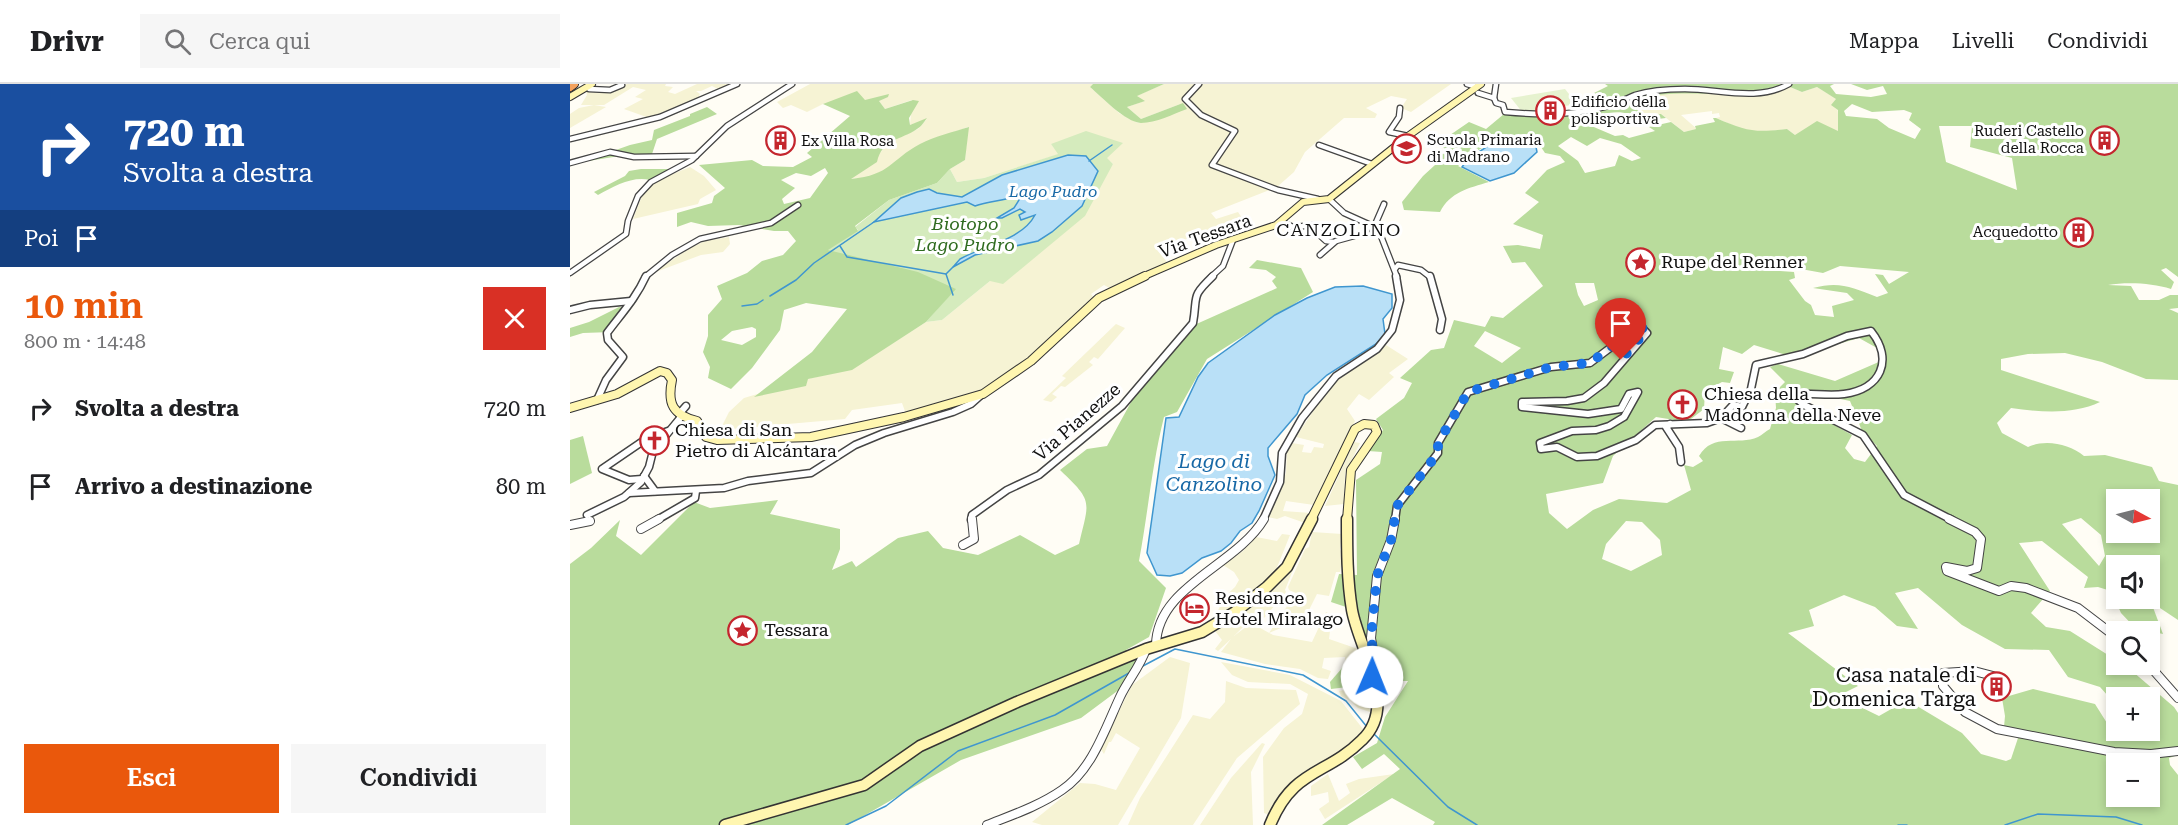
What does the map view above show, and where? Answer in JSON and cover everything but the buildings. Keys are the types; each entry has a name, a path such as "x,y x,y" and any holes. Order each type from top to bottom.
{"highway":[{"path":"570,87 574,84"}],"street":[{"path":"570,139 604,128 633,124 662,116 737,84"},
{"path":"570,273 626,234 626,227 638,194 645,185 683,166 696,156 714,136 734,121 770,102 792,84"},
{"path":"1199,84 1185,99 1190,107 1200,116 1234,131 1212,165 1225,168 1278,191 1309,194 1318,200"},
{"path":"1467,84 1494,98"},
{"path":"1496,84 1494,98 1496,103 1503,105 1505,112 1548,115 1578,113 1656,90 1701,89 1753,93 1774,91 1789,84"},
{"path":"570,97 590,87 610,90 622,85"},
{"path":"987,825 1041,802 1064,789 1082,772 1123,691 1151,647 1161,620 1174,600 1252,536 1282,476 1281,455 1287,442 1328,382 1390,338 1394,331 1400,298 1396,267 1380,233 1372,226 1341,212 1329,199 1407,136 1476,89"},
{"path":"1400,108 1399,117 1390,124 1390,133 1407,136"},
{"path":"1319,145 1372,164"},
{"path":"570,163 610,152 634,157 696,156"},
{"name":"Via Tessara","path":"983,394 1031,361 1076,322 1099,298 1163,267 1233,240 1264,231 1282,222 1297,206 1329,199"},
{"path":"1320,255 1334,243 1365,233 1372,226 1384,204"},
{"path":"570,302 572,309 631,301 638,297 646,276 653,268 684,248 700,239 771,223 798,205"},
{"path":"1282,222 1293,227 1316,225 1319,231 1316,232 1326,241 1334,243"},
{"name":"Via Pianezze","path":"963,545 974,538 972,515 997,496 1016,485 1032,480 1043,472 1131,396 1193,322 1195,311 1193,302 1197,291 1222,266 1233,240"},
{"path":"1396,267 1421,270 1430,276 1442,319 1440,330"},
{"path":"597,400 606,380 623,357 608,340 607,333 631,301"},
{"path":"1372,677 1377,675 1371,638 1374,586 1391,540 1397,506 1438,453 1438,443 1468,392 1551,367 1590,363 1634,330 1642,328 1647,333 1632,345 1598,391 1588,398 1573,401 1525,401 1521,405 1588,414 1611,412 1621,409 1633,392 1638,392 1624,417 1609,426 1596,430 1572,430 1540,443 1541,449 1557,447 1576,458 1597,456 1636,440 1655,425 1704,424 1721,418 1733,405 1742,407 1751,389 1756,365 1761,362 1788,359 1845,337 1866,330 1871,331 1886,359 1876,378 1848,393 1797,394 1797,399 1804,405 1863,435 1904,495 1975,532 1981,538 1977,568 1967,571 1946,567 1948,572 1999,591 2011,586 2026,588 2078,608 2106,629"},
{"path":"570,408 628,390 660,371 667,373 672,380 669,400 674,411 680,416 696,421 706,437 717,440 811,438 904,417 983,394"},
{"path":"628,493 696,491 811,473 855,445 884,433 953,412 971,404 983,394"},
{"path":"643,477 629,480 602,469 646,439 675,427 686,406"},
{"path":"1721,418 1741,428"},
{"path":"1670,423 1666,427 1679,445 1682,455 1680,462"},
{"path":"725,825 864,785 920,746 1017,702 1151,647 1202,633 1235,612 1287,567 1355,429 1361,424 1374,425 1377,432 1353,464 1348,481 1352,611 1372,677 1378,709 1370,731 1349,751 1296,784 1279,804 1270,825"},
{"path":"570,525 588,518 628,493 643,477 653,452 669,430"},
{"path":"643,477 656,492"},
{"path":"640,529 687,504 695,498 696,491"},
{"path":"1993,676 1974,671 1943,673 1943,686 1965,712 1997,729 2114,752 2151,754 2178,751"},
{"path":"2158,675 2178,698"}],"shaded area":[{"path":"627,84 666,84 665,86 673,87 668,92 675,94 697,84 735,84 720,90 712,86 696,91 700,94 697,100 652,119 624,109 643,99 635,97 646,90 633,87 604,105 581,105 587,95 586,92 590,90 611,91"},
{"path":"810,84 1093,84 1090,87 1119,113 1138,123 1183,103 1141,119 1127,107 1144,101 1136,96 1164,84 1451,84 1411,112 1401,108 1407,99 1391,96 1366,108 1377,114 1375,118 1344,118 1305,152 1294,172 1277,187 1211,213 1216,219 1238,212 1242,218 1157,250 1167,262 1111,289 1104,285 1091,294 1095,299 1040,349 982,392 906,414 902,403 852,410 845,419 720,430 729,412 744,398 807,379 852,369 926,322 942,320 990,281 1113,164 1107,159 1051,144 1059,154 984,178 957,182 950,169 965,160 968,127 919,145 892,167 871,177 850,179 879,154 890,141 918,129 926,120 910,125 912,100 885,109 878,100 823,104 807,112 791,105 783,108 777,102"},
{"path":"1790,87 1802,92 1817,87 1837,99 1839,131 1795,135 1787,129 1764,132 1746,131 1716,118 1720,117 1719,113 1712,114 1712,111 1681,115 1697,129 1684,132 1661,114 1644,115 1627,101 1653,90 1770,93"},
{"path":"594,105 606,107 570,128 570,114 579,108"},
{"path":"690,167 704,176 716,190 700,199 698,204 633,219 644,191 658,180"},
{"path":"729,237 730,244 723,252 701,255 653,273 690,248 705,241"},
{"path":"1116,324 1125,328 1098,359 1094,357 1089,362 1093,365 1065,387 1061,386 1052,394 1057,397 1051,402 1043,400 1066,378 1062,376"},
{"path":"1386,345 1408,359 1389,373 1394,377 1369,400 1359,394 1347,409 1355,421 1314,505 1286,501 1283,511 1311,513 1305,523 1285,516 1277,519 1267,517 1286,473 1287,450 1292,443 1304,445 1302,452 1311,453 1314,447 1323,448 1324,444 1296,437 1330,386"},
{"path":"1354,442 1360,443 1345,474 1344,504 1325,506"},
{"path":"1312,532 1342,534 1340,550 1344,552 1340,572 1336,572 1329,596 1317,594 1305,618 1269,633 1296,593 1288,587 1305,549 1309,547"},
{"path":"1282,534 1290,535 1276,570 1265,582 1224,615 1215,617 1221,600 1239,580 1234,572 1223,565 1243,551 1256,537 1277,541"},
{"path":"1297,560 1286,592 1264,618 1249,621 1234,636 1251,623 1273,635 1312,642 1326,612 1332,615 1329,639 1358,649 1361,661 1346,664 1345,657 1324,658 1322,668 1331,671 1328,679 1318,678 1300,669 1265,664 1221,652 1231,639 1218,651 1215,649 1222,640 1215,631 1247,610 1273,588"},
{"path":"1170,657 1190,663 1181,718 1118,825 1042,825 1032,822 1080,783 1095,784 1116,790 1140,748 1116,733 1104,754 1100,748 1107,729 1110,729 1132,685"},
{"path":"1221,662 1290,675 1341,701 1363,729 1359,739 1344,751 1314,767 1283,792 1269,815 1264,813 1263,757 1284,728 1302,714 1308,694 1290,684 1248,682 1232,675"},
{"path":"1226,681 1246,688 1296,690 1300,704 1237,758 1193,825 1128,825 1140,798 1193,715 1210,719 1225,702"},
{"path":"1368,686 1369,694 1364,694 1364,701 1369,702 1370,712 1358,708 1341,696 1339,691"},
{"path":"1262,743 1265,744 1251,772 1253,825 1200,825 1231,778"},
{"path":"1328,774 1339,801 1350,793 1346,784 1359,779 1394,774 1325,819 1319,809 1329,802 1328,792 1311,796 1311,786"}],"green space":[{"path":"1093,84 1164,84 1137,96 1145,101 1127,107 1141,119 1183,103 1187,109 1153,122 1135,122 1107,103 1090,87"},
{"path":"1605,84 1834,84 1830,86 1836,94 1871,97 1887,94 1883,86 1867,90 1851,84 2178,84 2178,277 2166,268 2161,270 2174,282 2171,289 2156,285 2108,285 2131,286 2139,300 2159,300 2170,295 2178,295 2178,308 2169,309 2178,313 2178,380 2146,379 2102,362 2065,353 2028,354 2001,359 2001,370 2100,402 2068,411 2011,408 1997,423 2002,433 2028,447 2050,443 2071,448 2084,456 2105,455 2152,467 2159,481 2178,485 2178,620 2160,608 2160,555 2106,555 2106,589 2098,587 2084,588 2088,577 2042,541 2019,543 2050,591 2031,613 2046,627 2070,631 2106,654 2106,675 2137,675 2151,687 2106,687 2106,694 2100,687 2068,677 2049,650 2005,649 1962,625 1918,588 1895,593 1918,629 1897,626 1875,607 1844,595 1809,610 1814,626 1788,633 1858,686 1838,696 1879,716 1907,700 1962,733 1981,754 2006,761 2011,759 2020,732 2004,727 2002,698 2033,689 2095,704 2106,721 2106,741 2160,741 2160,695 2178,713 2178,755 2169,758 2170,765 2178,775 2178,825 1433,825 1435,822 1392,798 1347,825 1322,825 1400,769 1384,754 1362,769 1353,757 1377,743 1385,717 1408,681 1380,681 1385,675 1378,653 1369,649 1358,611 1331,602 1339,574 1357,575 1356,480 1380,464 1382,452 1368,451 1383,430 1376,419 1404,398 1412,383 1400,378 1431,350 1444,348 1454,320 1485,327 1491,316 1503,318 1543,286 1525,262 1512,263 1503,246 1518,245 1540,249 1543,235 1513,224 1539,202 1525,193 1547,170 1565,162 1560,156 1545,153 1537,141 1500,137 1471,154 1458,166 1489,182 1455,195 1440,212 1404,210 1402,202 1435,165 1427,161 1447,152 1443,147 1452,143 1434,146 1469,122 1486,129 1504,114 1545,114 1601,109 1614,101 1594,93 1608,86","holes":["1790,87 1802,92 1817,87 1836,99 1831,105 1838,110 1838,131 1817,121 1795,135 1787,129 1750,130 1713,118 1715,122 1695,126 1696,129 1684,132 1671,122 1649,127 1655,131 1629,138 1623,135 1615,136 1582,122 1612,112 1626,113 1641,121 1666,118 1661,114 1644,115 1627,102 1646,97 1666,94 1770,92","1852,104 1872,112 1904,110 1912,113 1909,120 1921,129 1915,139 1889,128 1877,119 1846,116 1844,111","1939,126 1972,126 1970,147 2012,158 2017,190 1946,162","1571,137 1587,146 1600,138 1621,144 1641,158 1632,161 1619,155 1615,166 1585,173 1578,161 1558,146","1779,265 1823,273 1840,266 1909,272 1889,284 1883,275 1875,274 1888,293 1877,297 1838,285 1813,288 1847,293 1854,300 1832,306 1834,317 1815,315 1811,305 1805,301 1789,280 1795,278 1794,272 1780,271","1575,283 1594,283 1598,300 1584,306","1485,331 1521,348 1502,363 1474,346","1859,338 1877,348 1881,361 1835,381 1778,364 1770,367 1785,382 1775,392 1776,408 1770,429 1758,437 1711,444 1699,456 1703,461 1693,467 1684,465 1691,490 1667,503 1619,499 1593,510 1567,529 1549,513 1546,494 1603,483 1613,456 1656,417 1687,422 1704,409 1705,391 1722,382 1730,383 1734,372 1719,369 1723,347 1742,354 1754,345 1793,357","1798,390 1850,401 1862,431 1877,446 1865,462 1854,459 1845,448 1852,435 1802,407 1790,395","2081,518 2101,535 2105,556 2099,566 2062,524","1626,521 1642,522 1660,540 1662,555 1631,571 1602,559 1606,544"]},
{"path":"1565,89 1577,104 1523,113 1511,98"},
{"path":"857,91 865,100 889,94 888,97 879,101 885,109 913,100 919,101 909,118 910,125 927,118 911,133 888,144 879,154 877,162 851,179 874,174 920,144 969,127 965,160 950,169 937,183 889,200 855,226 858,231 828,250 918,272 956,289 926,322 852,370 808,379 806,386 754,397 812,352 847,309 806,303 784,310 780,330 752,368 731,389 708,378 710,367 703,352 708,336 708,315 722,299 717,286 747,273 762,261 783,255 796,241 788,231 739,225 708,226 691,222 677,227 677,213 712,203 714,196 725,188 699,165 752,160 763,166 793,167 812,157 807,153 850,116 823,104","holes":["825,168 828,173 810,198 784,204 782,199 795,188 781,180 796,173 811,176","752,327 756,329 756,337 742,345 721,340 732,331"]},
{"path":"707,107 717,114 657,139 652,154 632,154 582,162 630,145 652,140 654,130"},
{"name":"Biotopo Lago Pudro","path":"1086,131 1123,143 1107,158 1113,164 1085,216 1003,284 990,281 942,320 926,322 955,289 827,250 858,230 855,227 889,200 937,183 950,169 957,182 984,178 1058,154 1051,144"},
{"path":"670,169 650,180 630,181 598,195 594,192 625,176 629,171"},
{"path":"1257,260 1301,268 1313,292 1207,359 1177,412 1164,417 1139,561 1166,588 1149,637 1126,650 1138,663 1120,689 1081,718 961,760 848,825 570,825 570,564 591,548 620,520 616,536 641,555 694,502 710,508 778,500 770,514 840,529 840,549 832,570 852,561 856,567 898,538 928,531 943,548 978,555 1020,535 1055,555 1079,544 1086,510 1084,496 1060,470 1087,449 1107,446 1136,393 1192,326 1277,288 1272,281 1276,277 1266,270 1249,268"},
{"path":"619,307 631,309 612,332 583,333 570,337 570,328 589,322"},
{"path":"583,436 592,473 570,484 570,440"},
{"path":"2119,609 2154,609 2158,621 2129,621"},
{"path":"1363,663 1364,685 1331,689 1330,682 1343,667"}],"water":[{"path":"1500,138 1535,142 1537,152 1514,173 1490,181 1462,167 1468,159"},
{"name":"Lago Pudro","path":"1068,155 1086,156 1098,171 1082,206 1038,241 975,255 953,267 960,259 1001,242 1029,224 1035,215 1021,220 1019,215 1025,212 1020,209 1002,218 997,218 1014,208 1019,200 1017,196 975,206 967,202 874,222 901,198 917,192 929,189 937,193 962,197 1002,175"},
{"name":"Lago di Canzolino","path":"1363,286 1392,294 1392,308 1383,319 1385,334 1376,344 1327,375 1305,395 1297,414 1268,448 1268,456 1275,475 1252,523 1240,531 1221,551 1202,558 1182,573 1170,576 1157,575 1147,553 1166,418 1179,417 1198,377 1208,363 1275,315 1307,298 1335,287"}],"waterway":[{"path":"1089,161 1112,145"},
{"path":"770,296 796,280 814,263 874,222"},
{"path":"840,246 847,257 946,274"},
{"path":"946,274 953,267"},
{"path":"946,274 953,295"},
{"path":"742,306 757,304 763,300"},
{"path":"1141,667 1175,649 1303,675 1346,701 1367,727"},
{"path":"846,825 886,806 958,751 1055,715 1129,673"},
{"path":"1373,733 1448,807 1477,825"},
{"path":"2005,825 2038,814 2116,817 2142,825"},
{"path":"1898,825 1907,825"}],"place":[{"name":"Edificio della polisportiva","path":"1550,111"},
{"name":"Ruderi Castello della Rocca","path":"2105,140"},
{"name":"Ex Villa Rosa","path":"780,141"},
{"name":"Scuola Primaria di Madrano","path":"1406,149"},
{"name":"Acquedotto","path":"2079,232"},
{"name":"Rupe del Renner","path":"1640,262"},
{"name":"Chiesa della Madonna della Neve","path":"1683,404"},
{"name":"Chiesa di San Pietro di Alcántara","path":"654,440"},
{"name":"Residence Hotel Miralago","path":"1194,608"},
{"name":"Tessara","path":"743,630"},
{"name":"Casa natale di Domenica Targa","path":"1997,687"}],"district":[{"name":"CANZOLINO","path":"1339,230"}],"route":[{"path":"1372,677 1377,675 1371,646 1374,586 1391,540 1397,506 1438,453 1438,443 1468,392 1551,367 1590,363 1634,330 1642,328 1647,330 1647,333 1632,345 1621,360"}]}
